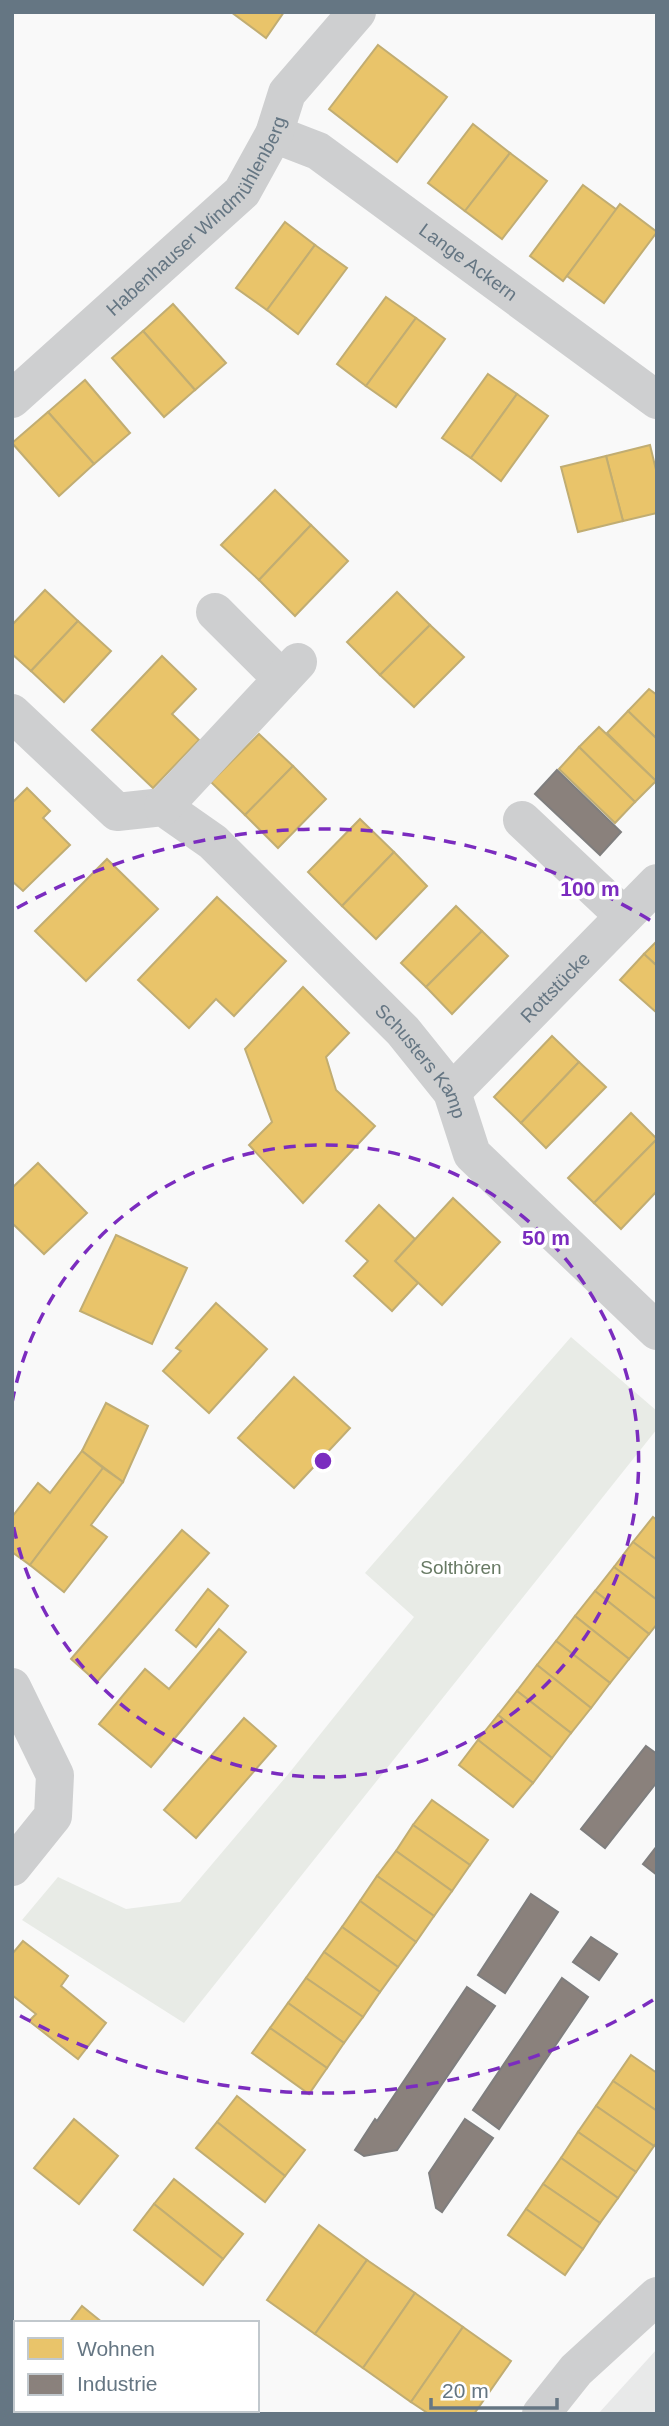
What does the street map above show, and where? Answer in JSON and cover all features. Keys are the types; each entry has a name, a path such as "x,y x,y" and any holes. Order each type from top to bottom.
{"street":[{"name":"Habenhauser Windmühlenberg","path":"12,399 242,192 274,134 286,93 357,12"},
{"name":"Lange Ackern","path":"274,134 318,151 657,400"},
{"path":"12,713 117,812 163,807 290,671 215,612"},
{"name":"Schusters Kamp","path":"163,807 213,842 403,1031 452,1092 472,1154 657,1331"},
{"path":"522,820 624,916"},
{"name":"Rottstücke","path":"452,1092 657,883"},
{"path":"12,1687 55,1775 54,1815 12,1867"},
{"path":"541,2414 576,2370 657,2296"}],"shaded area":[{"path":"657,2349 657,2414 598,2414"}],"green space":[{"name":"Solthören","path":"571,1337 657,1411 657,1429 184,2023 22,1920 58,1877 126,1909 180,1902 290,1772 414,1617 365,1573"}],"building: Wohnen":[{"path":"231,12 284,12 266,38"},
{"path":"378,45 447,97 397,162 329,109"},
{"path":"473,124 510,153 465,211 428,183"},
{"path":"510,153 547,181 502,239 465,211"},
{"path":"583,185 617,210 563,281 530,256"},
{"path":"620,204 657,232 604,303 567,276"},
{"path":"285,222 315,245 267,310 236,288"},
{"path":"315,245 347,268 298,334 267,310"},
{"path":"386,297 416,318 366,386 337,364"},
{"path":"173,304 226,363 195,390 143,331"},
{"path":"416,318 445,339 396,407 366,386"},
{"path":"143,331 195,390 164,417 112,358"},
{"path":"488,374 517,394 471,458 442,438"},
{"path":"85,380 130,433 94,464 48,412"},
{"path":"517,394 548,416 501,481 471,458"},
{"path":"48,412 94,464 59,496 12,443"},
{"path":"650,445 657,474 657,513 623,521 606,456"},
{"path":"606,456 623,521 578,532 561,467"},
{"path":"275,490 311,525 259,580 221,545"},
{"path":"311,525 348,561 295,616 259,580"},
{"path":"45,590 78,621 31,671 12,654 12,625"},
{"path":"397,592 430,625 380,675 347,642"},
{"path":"78,621 111,651 64,702 31,671"},
{"path":"430,625 464,657 414,707 380,675"},
{"path":"162,656 196,689 172,714 199,740 153,788 92,730"},
{"path":"649,689 657,695 657,739 628,711"},
{"path":"628,711 657,739 657,782 607,733"},
{"path":"599,727 656,781 635,802 579,747"},
{"path":"259,734 293,766 245,815 211,782"},
{"path":"579,747 635,802 615,823 559,769"},
{"path":"293,766 326,799 278,848 245,815"},
{"path":"27,788 50,811 43,818 70,845 23,891 12,881 12,803"},
{"path":"360,819 394,852 342,906 308,872"},
{"path":"394,852 427,886 376,939 342,906"},
{"path":"107,859 158,909 86,981 35,931"},
{"path":"217,897 286,961 234,1016 216,999 189,1028 138,980"},
{"path":"456,906 482,931 426,987 401,963"},
{"path":"482,931 508,956 452,1014 426,987"},
{"path":"657,941 657,966 644,954"},
{"path":"644,954 657,966 657,1013 620,980"},
{"path":"303,987 349,1033 326,1057 336,1090 375,1126 303,1203 249,1145 272,1122 245,1049"},
{"path":"552,1036 579,1062 521,1123 494,1097"},
{"path":"579,1062 606,1087 546,1148 521,1123"},
{"path":"631,1113 657,1139 594,1203 568,1178"},
{"path":"657,1139 657,1191 621,1229 594,1203"},
{"path":"38,1163 87,1213 44,1254 12,1223 12,1188"},
{"path":"453,1198 500,1242 442,1305 395,1261"},
{"path":"379,1205 415,1239 395,1261 418,1283 392,1311 354,1276 368,1261 346,1241"},
{"path":"116,1235 187,1268 152,1344 80,1311"},
{"path":"216,1303 267,1349 209,1413 163,1371 181,1351 176,1348"},
{"path":"294,1377 350,1428 294,1488 238,1438"},
{"path":"106,1403 148,1426 123,1482 82,1451"},
{"path":"82,1451 103,1468 30,1565 12,1552 12,1517 38,1483 50,1493"},
{"path":"103,1468 123,1482 91,1525 107,1537 64,1592 30,1565"},
{"path":"653,1517 657,1520 657,1560 633,1542"},
{"path":"182,1530 209,1553 97,1682 71,1659"},
{"path":"633,1542 657,1560 657,1600 614,1567"},
{"path":"614,1567 657,1600 657,1624 649,1634 595,1591"},
{"path":"208,1589 228,1606 196,1647 176,1630"},
{"path":"595,1591 649,1634 629,1659 575,1616"},
{"path":"575,1616 629,1659 610,1683 556,1641"},
{"path":"219,1629 246,1652 151,1767 99,1724 145,1669 169,1689"},
{"path":"556,1641 610,1683 591,1708 537,1665"},
{"path":"537,1665 591,1708 571,1733 517,1691"},
{"path":"517,1691 571,1733 552,1758 498,1715"},
{"path":"498,1715 552,1758 533,1783 478,1740"},
{"path":"244,1718 276,1746 196,1838 164,1810"},
{"path":"478,1740 533,1783 513,1807 459,1765"},
{"path":"432,1800 488,1840 470,1865 413,1825"},
{"path":"413,1825 470,1865 452,1891 396,1851"},
{"path":"396,1851 452,1891 434,1916 377,1876"},
{"path":"377,1876 434,1916 416,1942 360,1901"},
{"path":"360,1901 416,1942 398,1967 342,1927"},
{"path":"342,1927 398,1967 380,1992 324,1952"},
{"path":"23,1941 68,1976 61,1986 106,2023 78,2059 29,2021 36,2014 12,1995 12,1954"},
{"path":"324,1952 380,1992 363,2017 306,1978"},
{"path":"306,1978 363,2017 344,2043 288,2003"},
{"path":"288,2003 344,2043 327,2068 270,2028"},
{"path":"270,2028 327,2068 309,2094 252,2053"},
{"path":"631,2055 657,2073 657,2111 613,2081"},
{"path":"613,2081 657,2111 657,2142 654,2146 596,2106"},
{"path":"237,2096 305,2150 285,2176 217,2122"},
{"path":"596,2106 654,2146 636,2172 578,2132"},
{"path":"74,2119 118,2156 79,2204 34,2168"},
{"path":"217,2122 285,2176 265,2202 196,2148"},
{"path":"578,2132 636,2172 618,2198 561,2158"},
{"path":"561,2158 618,2198 600,2223 543,2184"},
{"path":"174,2179 243,2234 223,2259 154,2204"},
{"path":"543,2184 600,2223 583,2249 526,2209"},
{"path":"154,2204 223,2259 203,2285 134,2230"},
{"path":"526,2209 583,2249 565,2275 508,2235"},
{"path":"319,2225 367,2260 315,2334 267,2300"},
{"path":"367,2260 415,2293 363,2368 315,2334"},
{"path":"415,2293 463,2327 411,2402 363,2368"},
{"path":"82,2306 101,2321 71,2321"},
{"path":"463,2327 511,2361 474,2414 429,2414 411,2402"},
{"path":"28,2412 184,2412 183,2414"}],"building: Industrie":[{"path":"557,770 621,832 600,855 535,794"},
{"path":"646,1746 657,1754 657,1782 605,1848 581,1829"},
{"path":"657,1846 657,1875 643,1864"},
{"path":"531,1894 558,1912 505,1993 478,1975"},
{"path":"591,1937 617,1954 599,1980 573,1962"},
{"path":"562,1978 588,1997 499,2129 473,2110"},
{"path":"467,1987 495,2006 397,2150 364,2156 355,2150"},
{"path":"465,2119 493,2138 442,2212 436,2208 429,2173"}]}
